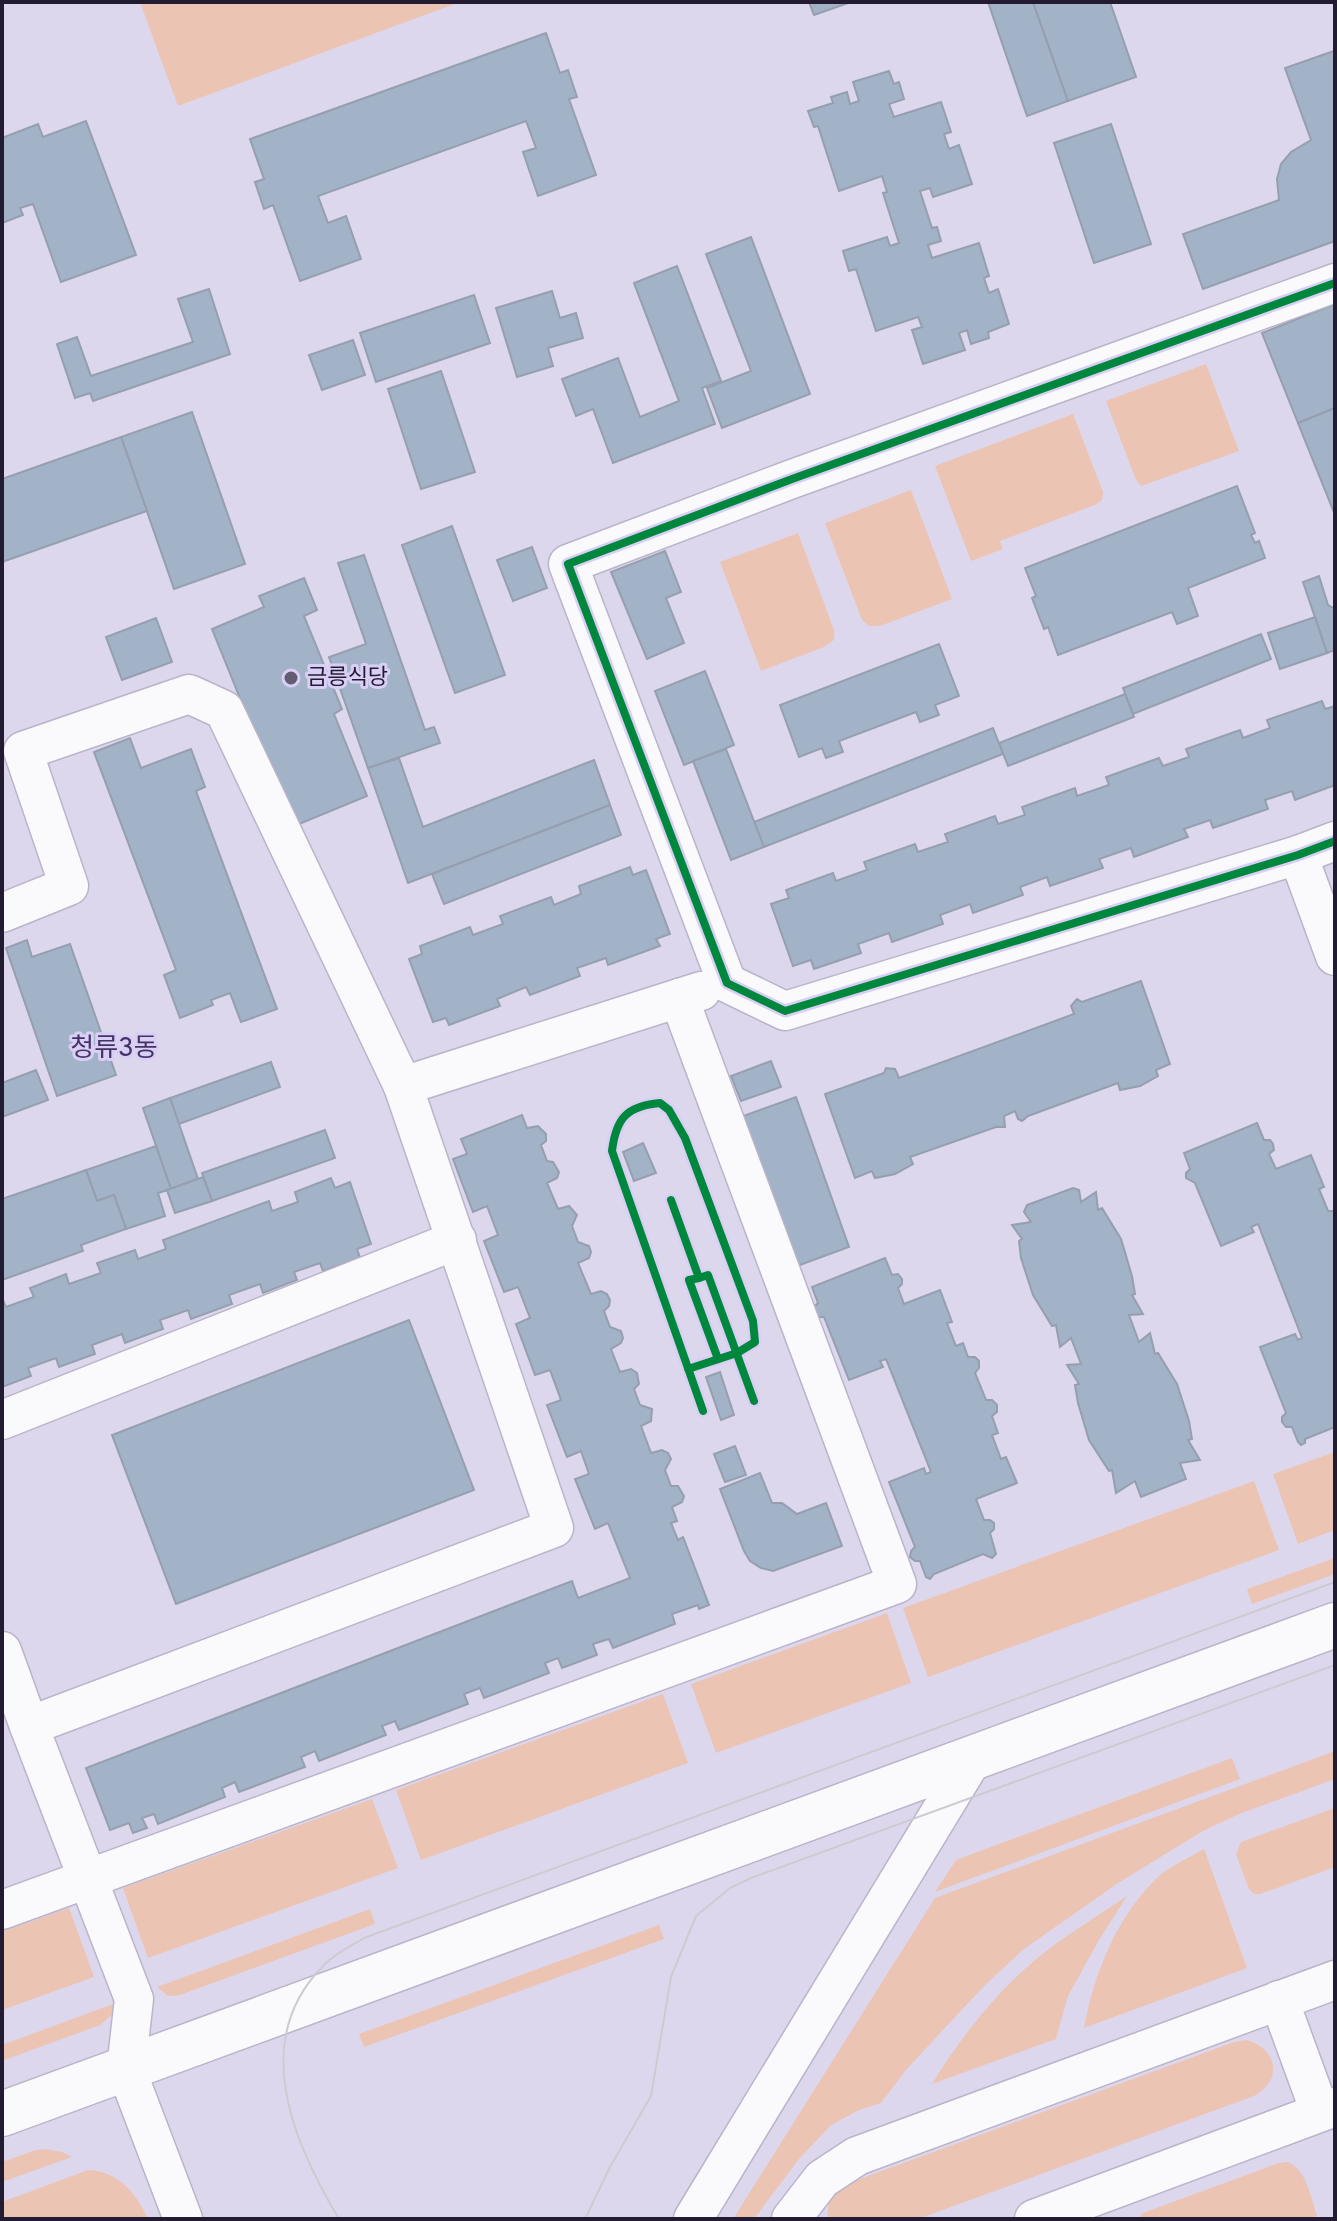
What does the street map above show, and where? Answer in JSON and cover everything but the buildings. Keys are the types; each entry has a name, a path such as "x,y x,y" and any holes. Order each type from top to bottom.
{"street":[{"path":"727,983 568,564 792,479 1335,283"},
{"path":"2,913 69,886 23,751 189,694 224,710 403,1086 554,1528 29,1726"},
{"path":"403,1086 727,983 785,1011 1298,855 1335,841"},
{"path":"1298,855 1335,956"},
{"path":"2,1910 897,1584 679,998"},
{"path":"2,1420 457,1240"},
{"path":"2,2114 1335,1625"},
{"path":"2,1651 134,1999 126,2069 183,2219"},
{"path":"693,2219 972,1760"},
{"path":"791,2219 822,2179 857,2156 1335,1980"},
{"path":"1034,2219 1328,2110 1279,2000"}],"shaded area":[{"path":"140,2 460,2 178,106"},
{"path":"1206,364 1239,451 1141,486 1106,401"},
{"path":"1073,414 1103,492 1102,500 1000,541 1003,549 971,561 935,466"},
{"path":"911,490 952,599 880,626 869,626 862,620 825,523"},
{"path":"798,533 834,630 834,640 824,647 761,671 720,562"},
{"path":"1335,1452 1335,1530 1298,1544 1273,1474"},
{"path":"1254,1481 1279,1550 928,1677 903,1608"},
{"path":"1335,1558 1335,1574 1252,1604 1247,1589"},
{"path":"887,1613 911,1683 716,1753 691,1684"},
{"path":"663,1694 688,1763 421,1860 396,1790"},
{"path":"1335,1751 1335,1779 1239,1814 1203,1831 1118,1883 1024,1949 942,2031 881,2103 859,2110 831,2125 799,2159 754,2219 733,2219 935,1898"},
{"path":"1232,1758 1240,1779 935,1892 956,1860"},
{"path":"372,1799 398,1868 148,1958 123,1888"},
{"path":"1335,1809 1335,1867 1254,1894 1249,1889 1236,1854 1241,1842"},
{"path":"1204,1849 1247,1968 1084,2028 1101,1967 1129,1911 1161,1874"},
{"path":"1127,1896 1068,1996 1056,2039 932,2084 979,2018 1020,1973 1057,1943"},
{"path":"69,1908 94,1977 2,2010 2,1932"},
{"path":"370,1909 375,1924 180,1995 168,1996 157,1987"},
{"path":"659,1925 664,1939 364,2047 359,2034"},
{"path":"113,2004 112,2015 100,2025 2,2061 2,2045"},
{"path":"1246,2040 1265,2050 1273,2065 1270,2082 1254,2096 918,2219 828,2219 831,2198 846,2184"},
{"path":"46,2149 72,2157 2,2182 2,2162"},
{"path":"1288,2162 1304,2178 1317,2216 1310,2219 1137,2219 1143,2213"},
{"path":"88,2170 108,2174 125,2185 148,2219 2,2219 2,2202"}],"tram line":[{"path":"339,2219 307,2158 294,2125 286,2092 283,2059 288,2026 301,1995 323,1966 343,1950 364,1938 1335,1582"},
{"path":"585,2219 610,2167 651,2096 671,1977 696,1916 730,1888 1335,1665"}],"cycle path":[{"path":"1335,283 792,479 568,564 727,983 785,1011 1298,855 1335,841"},
{"path":"688,1369 737,1353 755,1342 753,1321 685,1138 669,1110 660,1103 639,1107 625,1116 617,1130 612,1151 703,1411"},
{"path":"671,1200 699,1278 689,1280 718,1359"},
{"path":"699,1278 708,1275 754,1401"}],"place":[{"name":"금릉식당","path":"291,678"}],"district":[{"name":"청류3동","path":"114,1049"}]}
